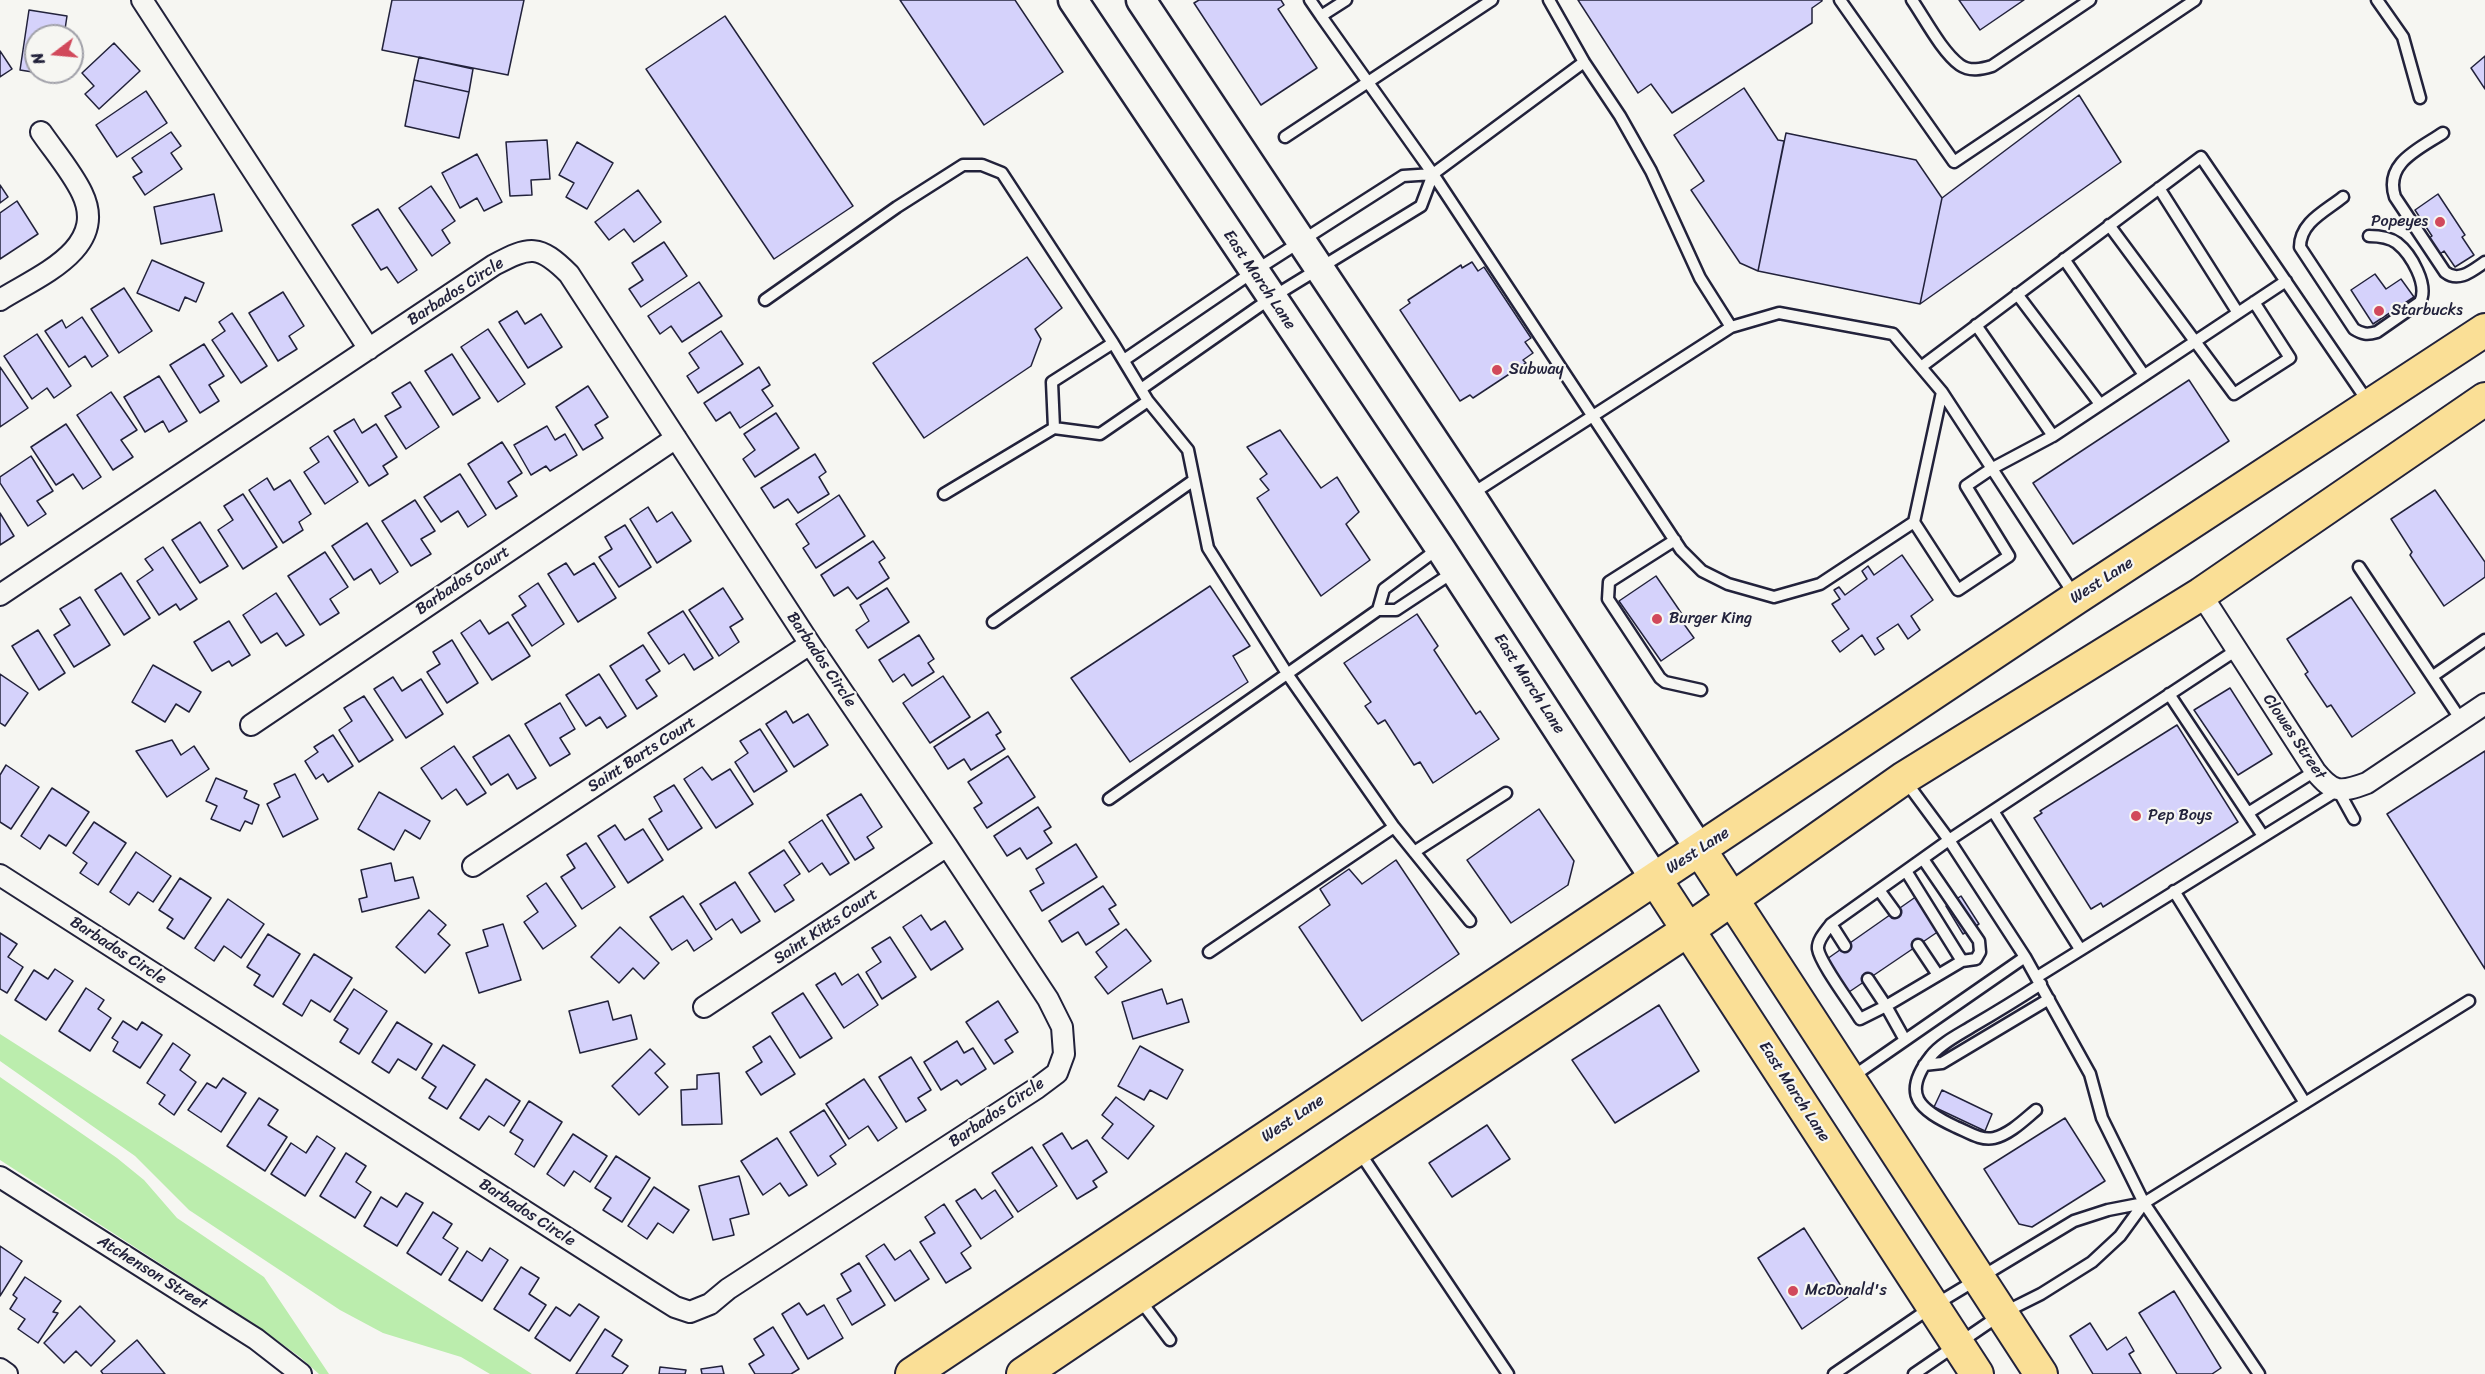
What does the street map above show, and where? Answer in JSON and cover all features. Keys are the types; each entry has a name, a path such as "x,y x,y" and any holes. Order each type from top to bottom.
{"main road":[{"name":"East March Lane","path":"1073,0 1440,548 1977,1374"},
{"path":"1141,0 1470,495 2041,1374"},
{"name":"West Lane","path":"912,1374 2076,598 2485,330"},
{"path":"1023,1374 1688,930 1904,778 2201,594 2485,399"}],"street":[{"path":"142,0 369,349"},
{"path":"0,300 72,254 87,233 88,213 82,193 40,132"},
{"name":"Barbados Circle","path":"0,595 494,266 513,255 533,250 551,257 569,274 810,644 1047,999 1062,1027 1064,1054 1057,1073 728,1289 710,1304 690,1312 675,1307 651,1292 0,875"},
{"name":"Barbados Court","path":"251,725 676,438"},
{"name":"Clowes Street","path":"2201,594 2314,771 2326,785 2338,790 2350,789 2367,783 2485,704"},
{"name":"Saint Barts Court","path":"473,866 810,644"},
{"name":"Saint Kitts Court","path":"704,1007 947,846"},
{"name":"Atchenson Street","path":"0,1177 256,1339 301,1374"},
{"path":"0,1369 7,1374"}],"lane":[{"path":"1310,0 1433,174 1675,540 1702,571 1728,584 1774,597 1820,584 1914,522 1942,392"},
{"path":"1321,16 1346,0"},
{"path":"1285,136 1492,0"},
{"path":"1549,0 1584,63 1620,116 1646,162 1700,278 1731,327"},
{"path":"1840,0 1954,162 2195,0"},
{"path":"1912,0 1948,53 1962,66 1980,70 1992,66 2090,0"},
{"path":"2378,0 2403,37 2420,98"},
{"path":"1124,360 1253,272 1404,176 1433,174 1584,63"},
{"path":"2443,133 2400,162 2393,176 2391,187 2395,198 2445,272 2451,277 2458,277 2485,262"},
{"path":"1921,366 2201,157 2370,404"},
{"path":"765,300 897,207 963,165 982,165 1002,173 1124,360 1148,401 1188,450 1208,548 1288,675 1394,827 1470,921"},
{"path":"1141,389 1271,298 1421,206 1433,174"},
{"path":"2159,188 2238,313"},
{"path":"2343,197 2308,224 2300,238 2300,247 2354,329 2362,334 2377,332 2420,302 2424,286 2421,276 2398,244 2380,236 2369,236"},
{"path":"2109,225 2234,394 2290,358 2254,302"},
{"path":"2064,259 2144,375"},
{"path":"1914,522 1958,590 2009,556 1966,486 1991,469 2053,436 2286,281"},
{"path":"2017,294 2100,404"},
{"path":"1470,495 1731,327 1779,313 1893,334 1942,392 2076,598"},
{"path":"1976,325 2053,436"},
{"path":"1054,428 1052,382 1113,343"},
{"path":"944,494 1054,428 1100,434 1148,401"},
{"path":"993,622 1194,480"},
{"path":"1675,540 1609,582 1608,599 1660,678 1665,682 1701,690"},
{"path":"1378,610 1384,589 1440,548"},
{"path":"2359,567 2461,720"},
{"path":"1109,799 1378,610 1396,610 1455,571"},
{"path":"2433,676 2485,640"},
{"path":"1923,859 1979,941 1980,952 1976,959 1962,961 1860,1019 1822,959 1818,948 1831,924 1949,840 2238,650"},
{"path":"2169,694 2263,836"},
{"path":"2248,813 2314,771"},
{"path":"1904,778 1949,840 2039,980 2090,1074 2102,1118 2144,1203 2259,1374"},
{"path":"2036,1110 2014,1128 1997,1137 1988,1139 1976,1136 1922,1109 1916,1090 1918,1077 1932,1054 2080,949 2338,790 2354,819"},
{"path":"1414,852 1506,793"},
{"path":"1993,811 2080,949"},
{"path":"1209,952 1394,827"},
{"path":"1906,871 1962,961"},
{"path":"1879,890 1895,912"},
{"path":"2174,891 2306,1103"},
{"path":"1831,924 1845,946"},
{"path":"1918,945 1938,975"},
{"path":"1849,1078 2025,957"},
{"path":"1868,979 1905,1040"},
{"path":"1924,1065 1942,1063 2049,999"},
{"path":"1834,1374 1934,1306 2074,1221 2108,1210 2144,1203 2469,1001"},
{"path":"1357,1149 1508,1374"},
{"path":"1914,1374 2003,1313 2041,1294 2092,1262 2120,1236 2144,1203"},
{"path":"1139,1298 1170,1340"}],"green space":[{"path":"0,1034 532,1374 490,1374 461,1357 383,1333 340,1310 189,1210 135,1156 0,1061"},
{"path":"0,1077 117,1158 144,1180 177,1218 264,1277 329,1374 319,1374 300,1357 257,1326 0,1160"}],"building":[{"path":"392,0 524,0 508,75 382,50"},
{"path":"900,0 1015,0 1063,72 984,125"},
{"path":"1199,0 1281,0 1284,5 1278,9 1317,68 1261,105 1194,3"},
{"path":"1578,0 1822,1 1812,8 1812,23 1672,113 1651,84 1638,93"},
{"path":"1959,0 2024,0 1980,30"},
{"path":"29,10 67,16 66,24 27,24"},
{"path":"725,16 853,206 774,259 646,69"},
{"path":"24,43 24,71 20,70"},
{"path":"114,43 140,71 99,109 85,94 94,86 84,75 84,71"},
{"path":"0,51 12,69 0,77"},
{"path":"2485,56 2485,89 2471,68"},
{"path":"419,57 473,69 469,92 414,80"},
{"path":"414,80 469,92 459,138 405,126"},
{"path":"1744,88 1778,140 1784,141 1758,271 1740,263 1691,190 1704,181 1674,135"},
{"path":"146,91 167,123 117,157 96,125"},
{"path":"2079,95 2121,162 1920,304 1942,198"},
{"path":"171,132 181,146 171,153 182,169 145,195 133,177 142,172 132,158"},
{"path":"1786,133 1916,160 1942,198 1920,304 1758,271"},
{"path":"547,140 550,179 531,180 532,195 510,196 506,142"},
{"path":"577,142 613,163 587,209 566,197 574,183 559,175"},
{"path":"477,154 502,202 484,211 477,198 460,208 442,173"},
{"path":"0,185 8,197 0,203"},
{"path":"431,186 455,221 442,230 450,243 432,256 399,208"},
{"path":"638,190 661,222 634,242 624,229 609,240 595,222"},
{"path":"214,194 222,231 161,244 154,207"},
{"name":"Popeyes","path":"2438,194 2465,235 2462,237 2474,255 2455,267 2444,251 2440,254 2429,238 2432,236 2415,210"},
{"path":"17,201 38,234 0,259 0,213"},
{"path":"378,209 417,270 398,283 387,267 381,270 352,225"},
{"path":"664,242 687,276 641,307 629,289 643,280 632,263"},
{"path":"1027,257 1062,308 1035,329 1041,339 1031,366 924,438 873,363"},
{"path":"152,260 204,283 196,302 185,297 179,311 137,293"},
{"path":"1472,262 1478,271 1484,267 1531,338 1525,342 1533,353 1523,360 1526,363 1473,398 1470,395 1460,401 1400,310 1410,303 1408,300 1461,265 1462,268"},
{"name":"Starbucks","path":"2375,274 2386,289 2401,279 2414,297 2373,324 2351,290"},
{"path":"699,282 722,316 682,342 671,326 660,334 648,316"},
{"path":"124,288 152,331 119,353 91,309"},
{"path":"283,292 304,326 289,336 297,349 278,361 249,313"},
{"path":"517,311 525,324 541,314 562,347 528,368 499,322"},
{"path":"232,313 267,366 241,383 212,340 225,331 219,322"},
{"path":"82,317 108,356 92,367 85,356 69,367 45,331 62,320 66,328"},
{"path":"488,329 525,384 498,402 461,347"},
{"path":"721,331 743,364 698,393 687,376 699,368 689,353"},
{"path":"37,334 71,386 54,398 47,388 32,399 4,356"},
{"path":"204,344 224,376 209,385 219,401 200,413 170,365"},
{"path":"452,354 480,398 453,415 425,371"},
{"path":"0,367 28,408 0,427"},
{"path":"759,367 770,385 762,390 773,406 740,428 730,412 716,421 704,403"},
{"path":"159,376 187,421 169,432 163,421 145,432 124,397"},
{"path":"2189,380 2229,441 2073,544 2033,483"},
{"path":"410,382 439,427 406,449 385,416 401,407 392,393"},
{"path":"588,386 608,417 595,425 603,438 583,450 556,407"},
{"path":"111,392 137,430 121,440 133,457 113,470 77,415"},
{"path":"776,413 799,448 755,477 743,459 755,450 744,434"},
{"path":"354,419 362,433 376,424 397,457 383,466 388,474 369,486 334,431"},
{"path":"66,424 101,477 83,489 73,474 56,485 31,447"},
{"path":"547,426 555,440 565,434 577,455 550,471 546,466 531,475 514,445"},
{"path":"1280,430 1321,488 1337,477 1359,512 1346,524 1370,560 1321,596 1257,498 1269,490 1260,479 1267,474 1247,447"},
{"path":"328,436 358,482 325,504 304,472 319,462 310,448"},
{"path":"502,442 522,473 508,482 517,496 496,509 468,464"},
{"path":"815,454 826,472 819,477 829,494 798,513 788,499 774,508 761,488"},
{"path":"31,456 53,491 37,501 46,514 28,526 0,483 0,477"},
{"path":"460,474 486,515 468,527 458,511 441,522 424,497"},
{"path":"267,478 274,490 290,480 311,514 299,522 303,530 283,543 249,490"},
{"path":"2435,490 2485,562 2485,577 2444,606 2410,555 2412,552 2391,519"},
{"path":"243,494 277,547 243,569 218,530 233,520 224,506"},
{"path":"839,495 865,536 816,568 803,548 809,544 796,524"},
{"path":"415,500 435,531 421,539 431,554 411,566 382,521"},
{"path":"648,507 657,522 672,512 691,541 657,563 630,519"},
{"path":"0,513 14,536 0,545"},
{"path":"200,522 228,566 200,583 172,540"},
{"path":"367,523 398,572 380,584 371,569 354,580 332,546"},
{"path":"625,525 651,567 619,587 599,557 612,549 605,537"},
{"path":"873,541 885,558 879,562 889,578 857,599 848,587 834,596 821,575"},
{"path":"163,547 197,599 180,610 176,604 159,615 137,581 153,570 145,559"},
{"path":"325,552 348,587 330,599 339,613 320,625 288,576"},
{"path":"1902,555 1933,600 1911,616 1920,630 1908,639 1898,624 1877,638 1884,649 1875,655 1862,635 1840,652 1832,641 1849,629 1832,604 1840,599 1834,590 1839,587 1845,595 1867,579 1862,571 1868,566 1874,575"},
{"path":"566,563 574,575 594,563 616,598 578,622 548,574"},
{"path":"121,573 150,618 124,635 95,590"},
{"name":"Burger King","path":"1656,576 1684,617 1681,620 1694,638 1661,661 1619,601"},
{"path":"538,583 564,624 532,646 512,615 526,606 519,596"},
{"path":"1210,586 1250,646 1233,656 1248,682 1130,762 1071,678"},
{"path":"723,588 743,619 730,627 739,642 719,656 689,610"},
{"path":"887,588 909,622 868,648 856,630 869,621 860,605"},
{"path":"276,593 304,635 286,646 277,633 261,643 243,615"},
{"path":"80,597 110,645 74,667 54,635 70,625 60,609"},
{"path":"2351,597 2415,693 2352,737 2331,705 2327,707 2305,674 2308,672 2287,639"},
{"path":"683,611 713,658 694,670 684,654 669,664 648,633"},
{"path":"1417,614 1438,646 1434,650 1476,714 1480,711 1499,739 1433,783 1420,762 1414,765 1385,720 1378,724 1365,706 1371,702 1344,663"},
{"path":"480,620 489,634 508,622 530,656 492,680 461,633"},
{"path":"229,621 250,655 232,666 229,661 212,671 194,642"},
{"path":"38,630 65,673 39,690 12,646"},
{"path":"919,635 934,659 928,663 934,672 912,686 904,674 893,682 879,660"},
{"path":"452,640 478,683 447,703 427,672 440,664 433,652"},
{"path":"643,645 660,671 646,680 657,696 637,709 610,666"},
{"path":"153,665 201,692 189,712 176,704 165,722 132,702"},
{"path":"0,674 28,693 5,726 0,723"},
{"path":"599,674 626,716 607,728 600,717 586,726 566,695"},
{"path":"943,676 970,717 930,743 903,703"},
{"path":"393,677 402,691 421,679 443,714 406,738 374,689"},
{"path":"2230,688 2272,754 2238,775 2194,710"},
{"path":"364,696 393,740 359,762 339,730 352,721 344,708"},
{"path":"560,703 575,729 560,738 570,754 550,766 525,724"},
{"path":"786,711 793,723 808,714 828,745 794,767 766,724"},
{"path":"988,712 1001,732 996,735 1005,749 971,770 964,759 948,769 934,747"},
{"name":"Pep Boys","path":"2177,725 2238,822 2103,907 2101,903 2091,909 2034,818 2042,813 2040,811"},
{"path":"760,729 787,771 754,792 735,762 748,753 740,741"},
{"path":"333,735 353,766 328,782 323,774 316,779 305,761 318,752 314,747"},
{"path":"509,735 536,778 517,789 508,774 491,785 473,757"},
{"path":"172,740 181,755 194,746 209,769 167,797 136,751"},
{"path":"454,746 486,793 467,805 456,789 442,799 421,768"},
{"path":"2485,751 2485,969 2387,814"},
{"path":"1008,756 1035,797 987,828 974,808 982,803 968,782"},
{"path":"6,765 39,787 11,829 0,822 0,775"},
{"path":"702,767 712,780 730,769 753,804 716,828 684,779"},
{"path":"295,774 318,819 283,837 267,804 280,797 274,784"},
{"path":"216,778 247,791 244,798 259,805 252,824 245,821 240,831 211,819 217,806 206,801"},
{"path":"674,785 702,828 668,850 649,819 662,811 654,797"},
{"path":"52,788 89,812 66,846 49,835 40,849 21,836"},
{"path":"379,792 430,821 420,839 405,830 394,850 358,829"},
{"path":"861,794 882,827 867,837 874,848 855,860 827,815"},
{"path":"1038,807 1051,827 1044,831 1052,843 1027,859 1020,848 1007,856 994,836"},
{"path":"1539,809 1574,861 1568,885 1511,923 1467,860"},
{"path":"822,820 849,863 830,875 822,863 809,872 789,842"},
{"path":"94,822 126,843 98,885 80,873 87,863 73,853"},
{"path":"615,825 625,840 643,829 663,860 628,883 598,836"},
{"path":"586,843 615,887 582,909 561,877 575,868 567,855"},
{"path":"1076,844 1097,877 1042,911 1030,891 1044,883 1036,869"},
{"path":"784,850 800,874 784,885 794,900 775,912 749,873"},
{"path":"136,852 171,876 153,902 138,892 129,905 110,892"},
{"path":"1396,860 1459,954 1362,1021 1299,927 1330,905 1320,889 1349,869 1362,884"},
{"path":"391,863 395,881 413,877 419,898 362,912 359,899 367,897 361,870"},
{"path":"180,878 211,898 184,939 167,928 173,919 159,910"},
{"path":"735,882 760,921 741,933 732,919 716,930 700,904"},
{"path":"546,883 576,926 543,949 524,922 538,912 527,896"},
{"path":"1103,886 1116,905 1109,909 1119,924 1086,945 1078,932 1062,942 1049,921"},
{"path":"683,896 712,939 694,951 687,940 672,950 650,917"},
{"path":"1917,896 1939,931 1849,992 1827,959"},
{"path":"1961,896 1979,924 1963,934 1946,906"},
{"path":"228,899 264,924 241,958 224,946 214,961 195,948"},
{"path":"429,910 446,925 438,934 450,945 425,973 396,947"},
{"path":"921,915 931,930 945,921 963,949 931,970 903,927"},
{"path":"503,924 521,980 479,993 466,953 488,946 483,930"},
{"path":"620,927 659,963 644,979 633,968 619,983 591,957"},
{"path":"1126,929 1151,961 1108,994 1095,977 1107,967 1096,952"},
{"path":"0,933 17,944 8,957 23,967 7,993 0,989"},
{"path":"268,934 300,954 273,997 254,985 260,975 247,967"},
{"path":"890,937 916,977 882,999 866,972 881,962 872,948"},
{"path":"314,954 352,978 330,1012 311,1000 302,1016 283,1004"},
{"path":"55,969 73,981 46,1020 15,1000 34,970 48,979"},
{"path":"835,973 842,985 858,974 878,1005 844,1028 816,985"},
{"path":"86,988 104,1000 98,1009 111,1018 90,1051 59,1031"},
{"path":"354,989 387,1011 359,1054 340,1042 348,1029 334,1020"},
{"path":"1162,989 1167,1004 1182,999 1189,1022 1133,1039 1122,1002"},
{"path":"803,993 832,1038 800,1058 772,1013"},
{"path":"608,1001 613,1020 631,1015 637,1039 580,1053 569,1011"},
{"path":"998,1001 1018,1032 1005,1040 1013,1052 994,1064 966,1022"},
{"path":"1659,1005 1699,1071 1615,1123 1572,1060"},
{"path":"123,1021 137,1030 142,1022 162,1035 140,1068 113,1051 118,1042 112,1038"},
{"path":"397,1022 432,1044 416,1070 398,1059 389,1073 372,1062"},
{"path":"770,1036 795,1074 761,1095 746,1072 762,1062 753,1047"},
{"path":"957,1041 964,1053 973,1048 986,1069 961,1085 957,1080 941,1090 924,1062"},
{"path":"173,1043 190,1055 180,1070 196,1082 174,1115 159,1104 165,1095 147,1083"},
{"path":"443,1045 475,1065 447,1109 429,1098 436,1087 422,1078"},
{"path":"1140,1046 1183,1070 1167,1099 1150,1090 1144,1100 1118,1086"},
{"path":"650,1049 665,1064 655,1073 668,1087 639,1115 612,1086"},
{"path":"911,1057 931,1090 918,1098 926,1110 906,1122 879,1077"},
{"path":"719,1073 722,1124 682,1125 681,1090 697,1089 697,1075"},
{"path":"223,1078 246,1093 221,1132 188,1110 207,1083 216,1088"},
{"path":"486,1079 520,1101 504,1126 489,1116 479,1130 460,1118"},
{"path":"864,1079 897,1128 878,1141 868,1126 849,1139 826,1104"},
{"path":"1942,1090 1992,1114 1985,1131 1934,1107"},
{"path":"1116,1097 1154,1126 1128,1159 1102,1138 1113,1124 1102,1115"},
{"path":"259,1098 278,1110 268,1125 287,1137 265,1171 227,1146"},
{"path":"529,1101 562,1122 534,1167 515,1154 523,1140 510,1132"},
{"path":"824,1110 846,1145 830,1156 836,1164 818,1176 790,1132"},
{"path":"2065,1118 2105,1181 2032,1227 2019,1224 1984,1169"},
{"path":"1487,1125 1510,1159 1452,1197 1429,1163"},
{"path":"1062,1133 1072,1149 1087,1140 1107,1172 1093,1181 1097,1187 1077,1199 1043,1145"},
{"path":"573,1134 607,1156 590,1182 574,1171 564,1186 547,1174"},
{"path":"317,1136 335,1148 305,1196 271,1174 291,1143 306,1153"},
{"path":"777,1138 807,1185 789,1196 780,1183 763,1195 741,1161"},
{"path":"1032,1147 1057,1186 1018,1212 992,1173"},
{"path":"346,1153 366,1166 356,1182 371,1192 355,1218 320,1196"},
{"path":"616,1156 650,1178 622,1222 603,1210 611,1198 595,1188"},
{"path":"739,1176 749,1214 730,1219 734,1235 713,1240 699,1186"},
{"path":"654,1187 689,1210 673,1233 658,1223 647,1239 628,1226"},
{"path":"975,1189 982,1199 995,1190 1013,1217 981,1239 956,1201"},
{"path":"406,1193 423,1203 397,1246 364,1226 381,1197 397,1207"},
{"path":"944,1204 971,1246 961,1253 971,1268 946,1283 920,1242 935,1233 925,1217"},
{"path":"433,1212 452,1224 443,1238 458,1248 441,1275 407,1253"},
{"path":"1804,1228 1848,1297 1802,1329 1758,1258"},
{"path":"884,1244 895,1260 910,1250 929,1279 895,1301 866,1256"},
{"path":"0,1246 22,1261 0,1296"},
{"path":"490,1248 508,1260 482,1301 449,1280 467,1251 482,1261"},
{"path":"859,1263 885,1305 852,1325 837,1299 851,1291 841,1274"},
{"path":"521,1267 539,1278 529,1294 546,1305 529,1331 494,1309"},
{"path":"25,1277 61,1301 53,1312 58,1313 38,1343 18,1329 25,1319 10,1309 17,1298 13,1295"},
{"path":"2174,1291 2221,1368 2212,1374 2177,1374 2139,1313"},
{"path":"799,1303 807,1315 824,1305 843,1338 808,1359 782,1314"},
{"path":"579,1304 599,1317 570,1361 535,1338 556,1307 570,1316"},
{"path":"80,1306 115,1341 91,1366 76,1351 64,1363 44,1343"},
{"path":"2090,1323 2107,1350 2126,1337 2134,1351 2129,1354 2141,1374 2093,1374 2070,1336"},
{"path":"773,1327 799,1369 791,1374 755,1374 749,1364 764,1355 754,1339"},
{"path":"605,1329 622,1340 612,1356 628,1366 622,1374 576,1374"},
{"path":"137,1340 165,1374 103,1374 101,1371"},
{"path":"722,1366 724,1374 702,1374 701,1369"},
{"path":"660,1367 686,1370 685,1374 659,1374"}],"place":[{"name":"Popeyes","path":"2440,222"},
{"name":"Starbucks","path":"2379,311"},
{"name":"Subway","path":"1497,370"},
{"name":"Burger King","path":"1657,619"},
{"name":"Pep Boys","path":"2136,816"},
{"name":"McDonald's","path":"1793,1291"}]}
